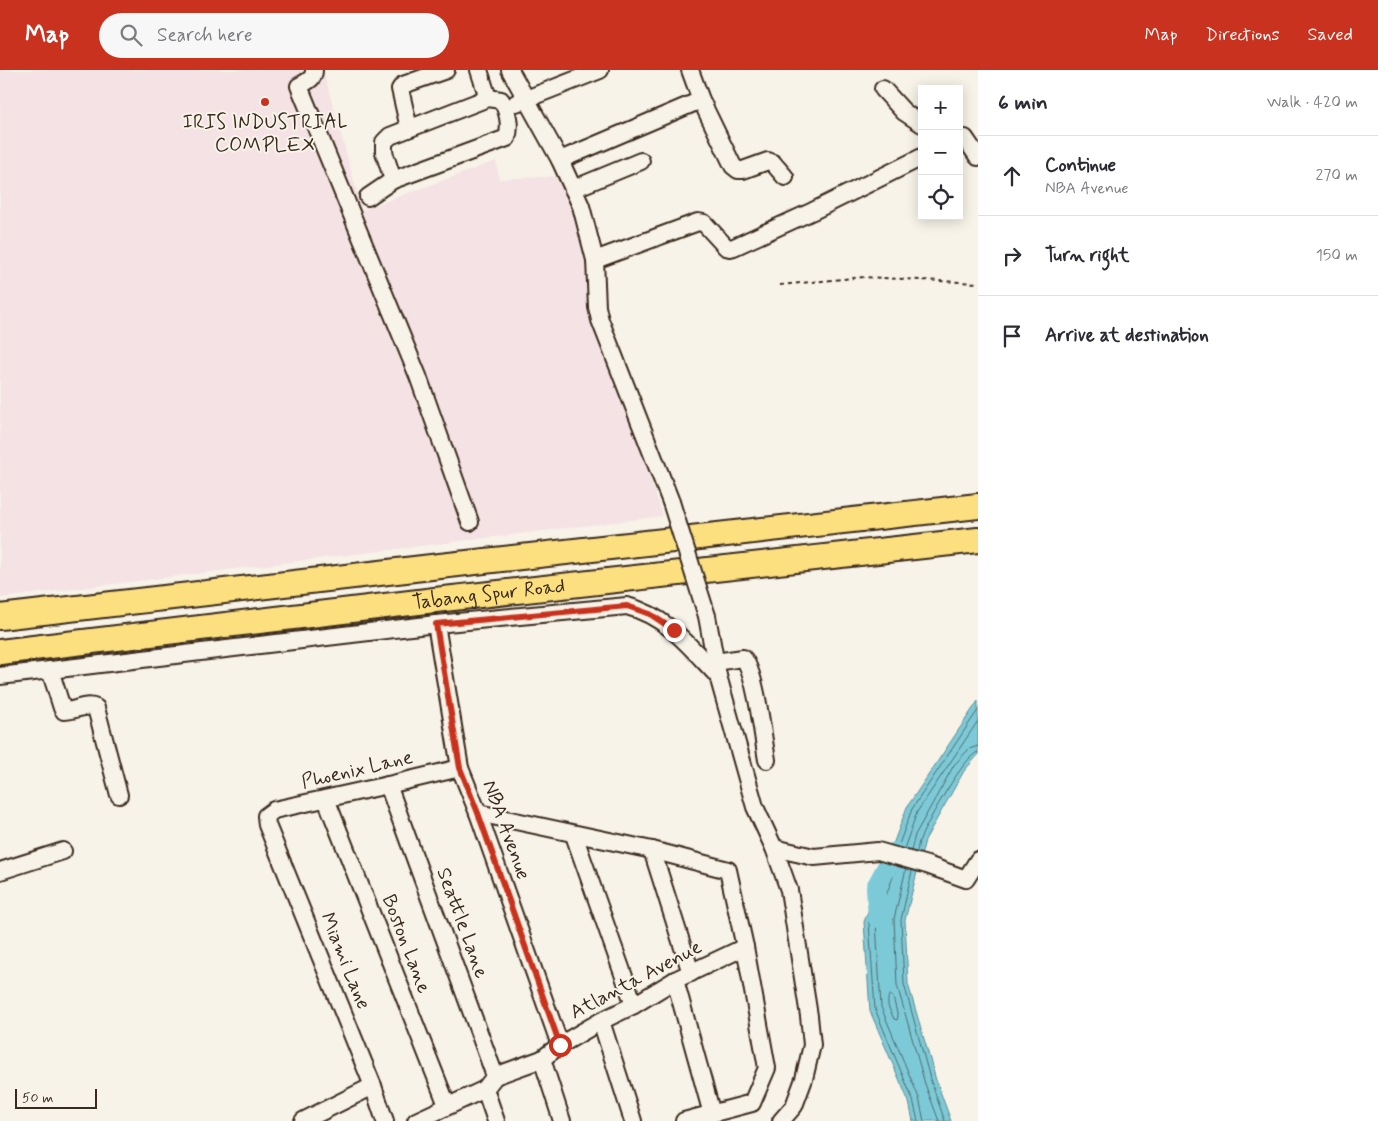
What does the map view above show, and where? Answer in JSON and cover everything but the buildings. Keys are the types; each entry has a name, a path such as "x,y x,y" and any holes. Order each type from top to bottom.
{"highway":[{"name":"Tabang Spur Road","path":"0,617 978,506"},
{"name":"Tabang Spur Road","path":"0,652 415,602 978,540"}],"street":[{"path":"314,70 312,79 299,86 418,376 470,522"},
{"path":"409,128 400,89 403,86 446,70"},
{"path":"479,70 488,98"},
{"path":"510,70 560,160 584,215 595,260 597,307 600,320 671,502 707,616 717,669 754,807 774,848 789,890 812,1045 804,1079 794,1106 781,1121"},
{"path":"504,106 600,70"},
{"path":"690,70 701,100 733,166 738,170 743,170 768,161 773,163 784,178"},
{"path":"884,89 904,112 918,121"},
{"path":"368,197 393,180 507,138 510,129 504,106 500,100 488,98 390,136 384,142 384,152 393,180"},
{"path":"560,160 701,100"},
{"path":"963,139 965,138 978,157"},
{"path":"595,260 698,222 704,223 726,247 734,247 813,211 918,159"},
{"path":"573,189 641,161"},
{"path":"0,676 436,624 627,606 650,614 674,630 717,669"},
{"name":"NBA Avenue","path":"436,624 460,768 478,813 560,1045"},
{"path":"717,669 743,658 748,663 767,760"},
{"path":"50,670 64,711 88,706 96,708 119,795"},
{"name":"Phoenix Lane","path":"266,816 274,810 460,768"},
{"name":"Seattle Lane","path":"388,785 490,1082 496,1121"},
{"name":"Boston Lane","path":"326,799 447,1105"},
{"path":"478,813 574,835 652,850 728,870 746,947 766,1068 752,1103 684,1121"},
{"name":"Miami Lane","path":"266,816 267,825 373,1086 385,1121"},
{"path":"574,835 634,1005"},
{"path":"774,848 814,857 878,850 966,879 978,860"},
{"path":"652,850 691,972"},
{"path":"0,871 63,851"},
{"name":"Atlanta Avenue","path":"416,1121 490,1082 542,1059 560,1045 601,1021 634,1005 675,980 746,947"},
{"path":"675,980 712,1114"},
{"path":"601,1021 633,1121"},
{"path":"542,1059 562,1121"},
{"path":"303,1121 373,1086"}],"path":[{"path":"780,286 864,277 978,283"}],"shaded area":[{"path":"0,70 323,70 362,210 496,161 499,179 562,176 591,254 596,318 663,516 0,598"}],"water":[{"path":"978,701 978,755 964,771 925,840 905,920 908,984 936,1080 951,1121 913,1121 909,1102 870,1011 864,922 907,807"}],"waterway":[{"path":"878,918 876,887 895,852"}],"place":[{"name":"IRIS INDUSTRIAL COMPLEX","path":"265,102"}],"route":[{"path":"560,1045 478,813 460,768 436,624 627,606 650,614 674,630"}]}
